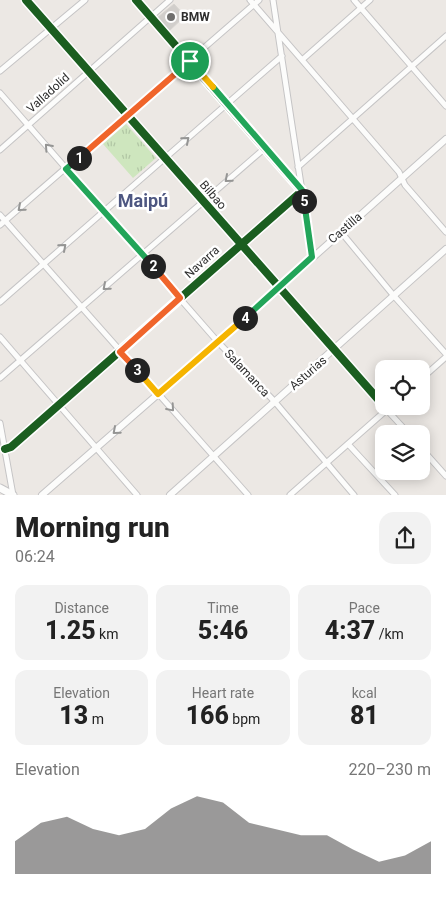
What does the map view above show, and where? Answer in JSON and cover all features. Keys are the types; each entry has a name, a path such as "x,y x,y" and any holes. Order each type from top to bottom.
{"main road":[{"path":"0,488 13,495"}],"street":[{"name":"Bilbao","path":"26,0 375,395"},
{"path":"0,71 85,0"},
{"path":"136,0 302,190"},
{"name":"Valladolid","path":"0,150 170,0"},
{"path":"0,225 190,61 252,2 259,0"},
{"path":"273,0 312,257"},
{"path":"354,0 446,106"},
{"path":"302,60 370,0"},
{"path":"252,2 399,172 405,185 446,232"},
{"path":"298,167 446,36"},
{"path":"0,302 282,56"},
{"name":"Salamanca","path":"0,94 218,342 274,402 354,495"},
{"name":"Castilla","path":"42,495 446,140"},
{"path":"0,378 265,148"},
{"name":"Navarra","path":"4,449 11,447 302,190"},
{"path":"0,215 248,495"},
{"path":"340,232 446,356 430,371"},
{"name":"Asturias","path":"170,495 446,249"},
{"path":"0,337 137,495"},
{"path":"290,495 378,415"},
{"name":"Bilbao","path":"393,415 401,425"},
{"path":"0,423 13,495"},
{"path":"348,444 395,495"},
{"path":"430,458 446,476"},
{"path":"440,470 446,465"}],"green space":[{"path":"126,124 156,158 133,178 103,144"}],"building":[{"name":"BMW","path":"174,4 185,16 169,31 157,18"}],"cycle path":[{"path":"26,0 375,396"},
{"path":"5,449 11,447 302,191 136,0"}],"place":[{"name":"BMW","path":"171,17"}],"district":[{"name":"Maipú","path":"143,201"}],"route":[{"path":"190,61 302,190 312,257 158,394 120,352 180,298 66,169 190,61"}]}
